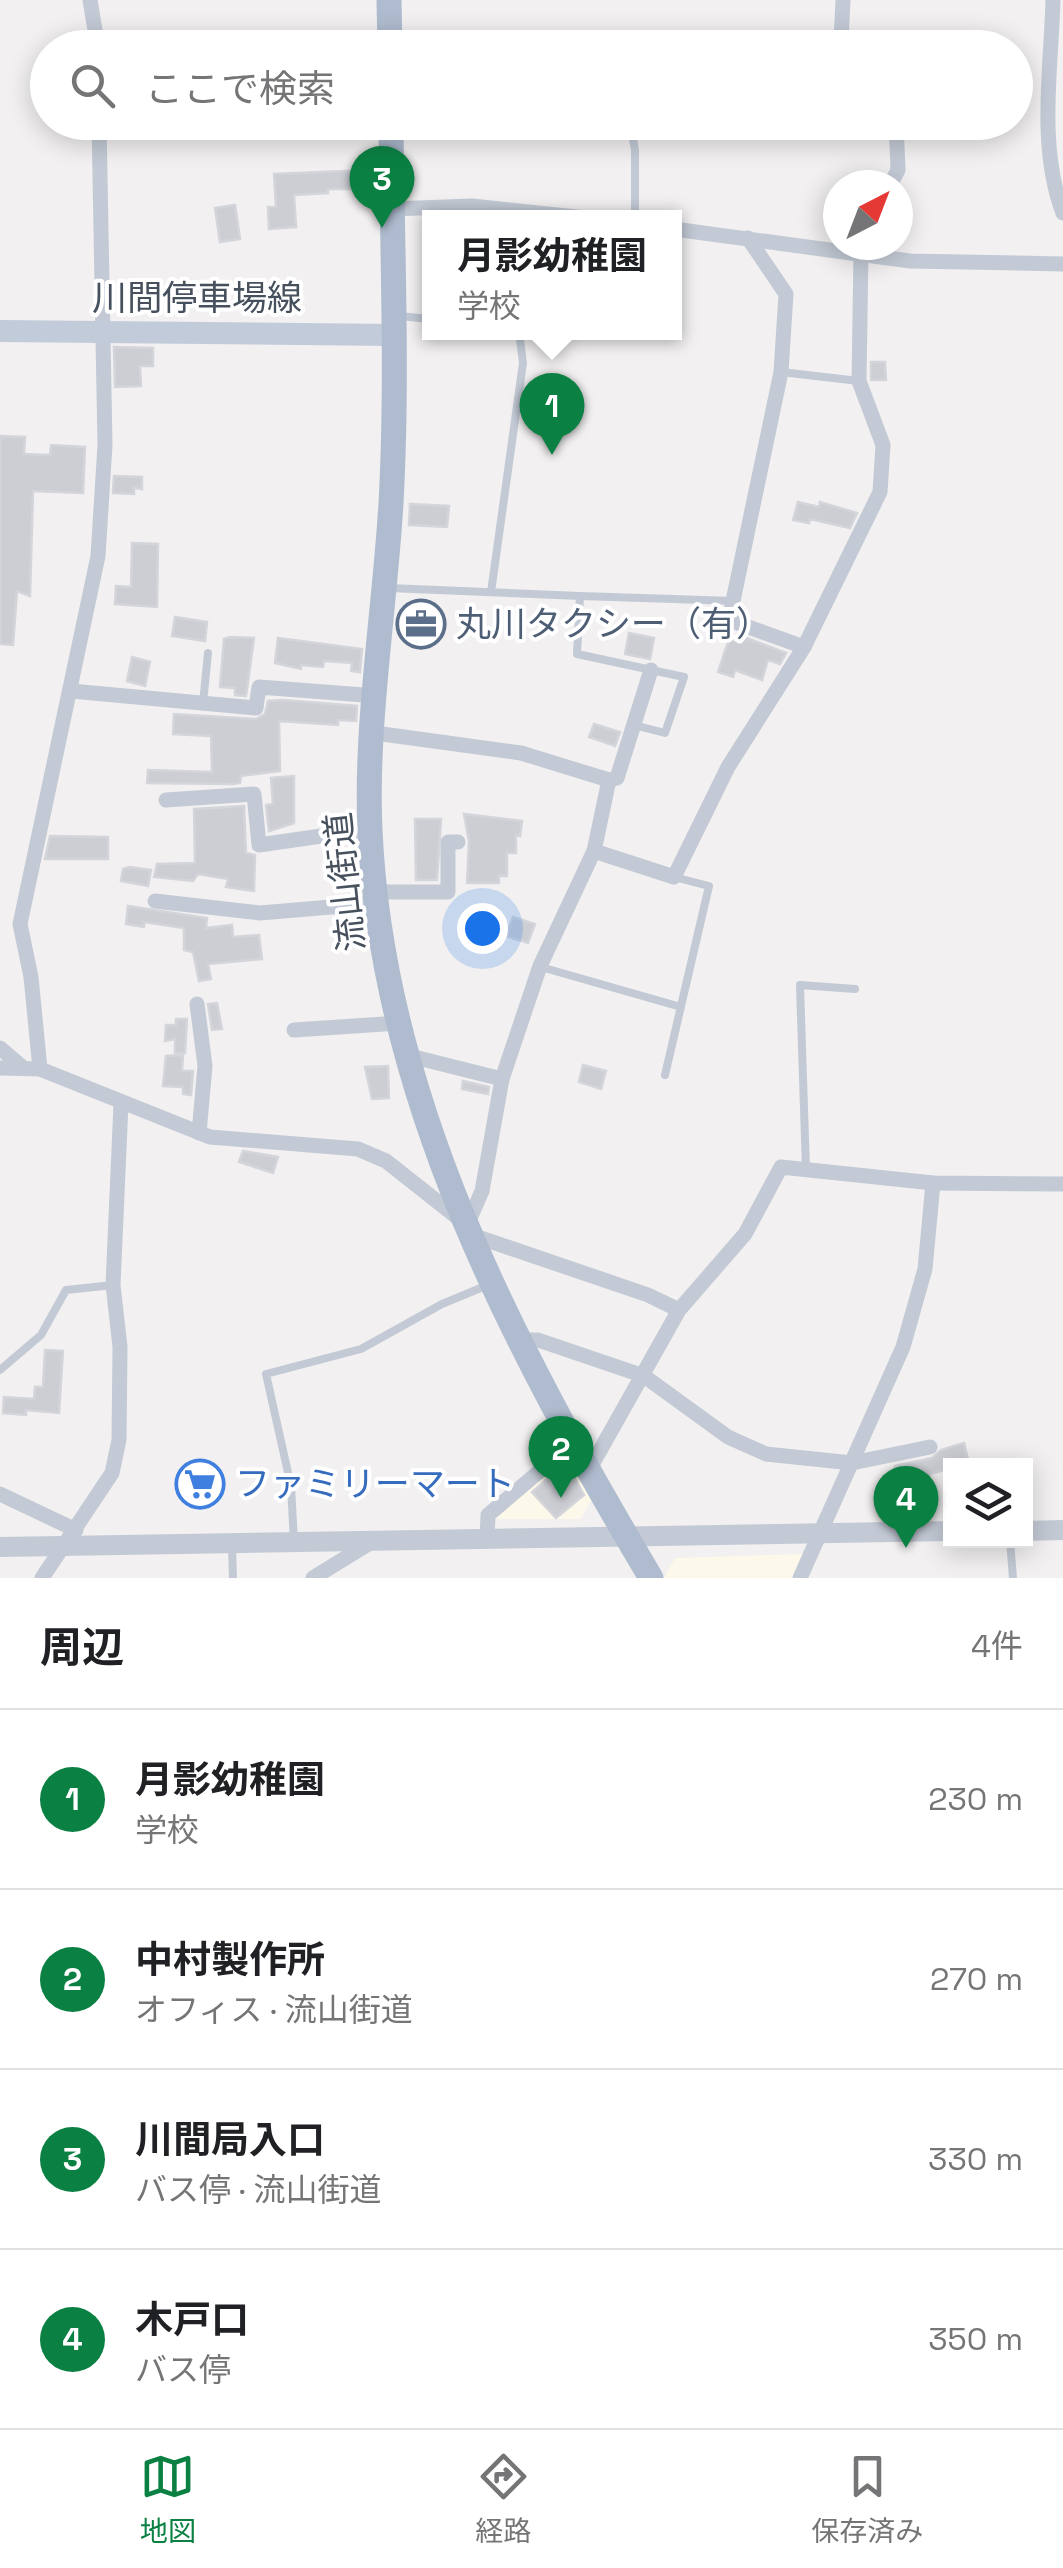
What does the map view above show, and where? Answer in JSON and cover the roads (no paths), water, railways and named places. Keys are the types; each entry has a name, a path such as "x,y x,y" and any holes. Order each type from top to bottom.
{"main road":[{"path":"389,0 390,30"},
{"name":"流山街道","path":"390,140 394,450 370,829 399,1023 406,1055 469,1230 574,1442 652,1578"},
{"name":"川間停車場線","path":"0,331 394,326"}],"street":[{"path":"90,0 95,30"},
{"path":"843,0 844,30"},
{"path":"1053,0 1049,138 1052,183 1063,213"},
{"path":"40,1070 20,924 98,556 103,502 99,140"},
{"path":"897,140 898,170"},
{"path":"392,209 472,206 510,210"},
{"path":"682,230 823,246"},
{"path":"748,238 786,294 781,372 730,620 804,647"},
{"path":"594,851 674,877 728,767 804,647 880,492 883,445 859,381 860,260"},
{"path":"905,260 1063,264"},
{"path":"375,732 522,753 609,780 617,778 651,670"},
{"path":"71,691 256,708 259,687 377,696"},
{"path":"469,1230 482,1191 502,1079 540,966 594,851 609,780"},
{"path":"166,800 254,794 259,844 370,829"},
{"path":"155,901 260,913 448,892 448,842 458,842"},
{"path":"197,1004 206,1091 199,1133"},
{"path":"294,1030 399,1023"},
{"path":"0,1048 21,1066"},
{"path":"406,1055 502,1079"},
{"path":"0,1068 21,1066 40,1070 121,1104 230,1142 358,1149 386,1161 469,1230 679,1310"},
{"path":"42,1578 112,1473 119,1440 120,1346 113,1285 121,1104"},
{"path":"590,1470 679,1310 745,1234 781,1167 933,1183 1063,1184"},
{"path":"800,1578 902,1347 925,1268 933,1183"},
{"path":"522,1340 538,1340 644,1376 747,1448 796,1459 852,1463 930,1447"},
{"path":"487,1541 488,1515 574,1442"},
{"path":"0,1494 70,1538"},
{"path":"1033,1530 1063,1530"},
{"path":"0,1547 70,1538 232,1543 487,1541 943,1531"},
{"path":"313,1578 373,1541"}],"lane":[{"path":"633,140 635,210"},
{"path":"394,326 422,321"},
{"path":"492,592 520,396 522,340"},
{"path":"781,372 859,381"},
{"path":"385,588 734,600"},
{"path":"580,596 577,654 684,678 665,733 634,725"},
{"path":"202,703 208,654"},
{"path":"665,1075 708,886 674,877"},
{"path":"540,966 681,1007"},
{"path":"806,1170 800,985 855,989"},
{"path":"294,1542 291,1486 266,1374 362,1349 442,1304 494,1283"},
{"path":"0,1370 41,1335 66,1290 113,1285"},
{"path":"232,1543 232,1578"},
{"path":"1011,1548 1013,1578"}],"place":[{"name":"川間局入口","path":"382,228"},
{"name":"月影幼稚園","path":"552,455"},
{"name":"丸川タクシー（有）","path":"421,624"},
{"name":"ファミリーマート","path":"200,1484"},
{"name":"中村製作所","path":"561,1498"},
{"name":"木戸口","path":"906,1548"}]}
